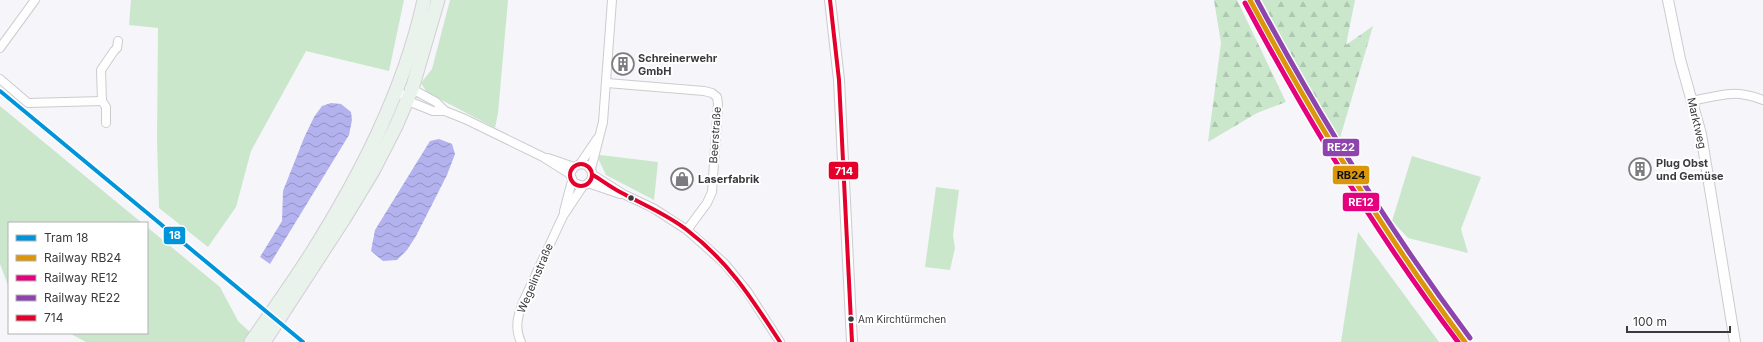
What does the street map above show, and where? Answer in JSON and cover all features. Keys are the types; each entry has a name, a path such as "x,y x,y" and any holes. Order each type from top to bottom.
{"main road":[{"path":"251,342 310,255 360,168 397,89 417,34 424,0"},
{"path":"264,342 332,239 373,171 396,126 410,95 438,0"}],"street":[{"path":"0,48 35,0"},
{"name":"Wegelinstraße","path":"563,216 586,185 592,172 603,122 612,0"},
{"path":"830,0 839,80 852,342"},
{"name":"Marktweg","path":"1668,0 1680,59 1701,134 1735,342"},
{"path":"106,123 106,107 102,101 102,70 117,48 118,42"},
{"path":"0,79 28,103 102,101"},
{"name":"Beerstraße","path":"607,83 712,92 717,97 718,104 712,192 707,203 688,230"},
{"path":"397,89 410,95 436,102 445,111 543,157 554,159 574,171 577,185 586,185 623,194"},
{"path":"1692,101 1729,93 1746,94 1763,100"},
{"path":"410,95 433,111 445,111"},
{"path":"574,171 599,137"},
{"path":"574,171 587,165 592,172 623,194 653,208 688,230 724,264 747,291 780,342"},
{"name":"Wegelinstraße","path":"521,342 517,328 519,311 563,216 574,171"}],"green space":[{"path":"131,0 404,0 389,71 306,51 251,151 236,207 208,247 159,208 157,141 158,28 129,25"},
{"path":"450,0 508,0 498,113 495,128 434,96 426,91 421,83 432,69"},
{"path":"1214,0 1237,0 1286,102 1257,113 1208,142 1221,43"},
{"path":"1258,0 1355,0 1346,45 1373,26 1340,138 1321,120"},
{"path":"0,106 141,222 8,222 8,285 0,264"},
{"path":"600,155 658,162 654,200 606,175 598,158"},
{"path":"1412,156 1481,177 1461,229 1468,253 1408,238 1392,221"},
{"path":"936,187 959,190 953,235 955,248 950,270 925,267"},
{"path":"148,228 220,287 238,321 261,342 86,342 71,334 148,334"},
{"path":"1358,232 1439,342 1341,342"}],"water":[{"path":"331,103 341,104 351,112 352,120 349,135 270,264 260,257 282,221 283,191 314,117 322,106"},
{"path":"439,139 452,144 455,154 447,175 416,236 407,250 397,260 383,261 371,251 375,230 430,141"}],"tram line":[{"name":"18","path":"0,91 303,342"}],"rail line":[{"name":"RB24","path":"1250,0 1299,88 1378,218 1406,260 1465,342"},
{"name":"RE22","path":"1257,0 1306,88 1357,173 1440,298 1470,338"},
{"name":"RE12","path":"1245,3 1293,91 1345,177 1399,260 1458,342"}],"transit line":[{"name":"714","path":"830,0 839,80 852,342"},
{"name":"714","path":"581,164 589,167 592,175 589,183 581,186 573,183 570,175 573,167 581,164"},
{"name":"714","path":"593,175 616,190 672,220 702,242 728,268 739,282 780,342"}],"place":[{"name":"Schreinerwehr GmbH","path":"623,64"},
{"name":"Plug Obst und Gemüse","path":"1640,169"},
{"name":"Laserfabrik","path":"682,179"},
{"name":"Am Kirchtürmchen","path":"851,319"}]}
